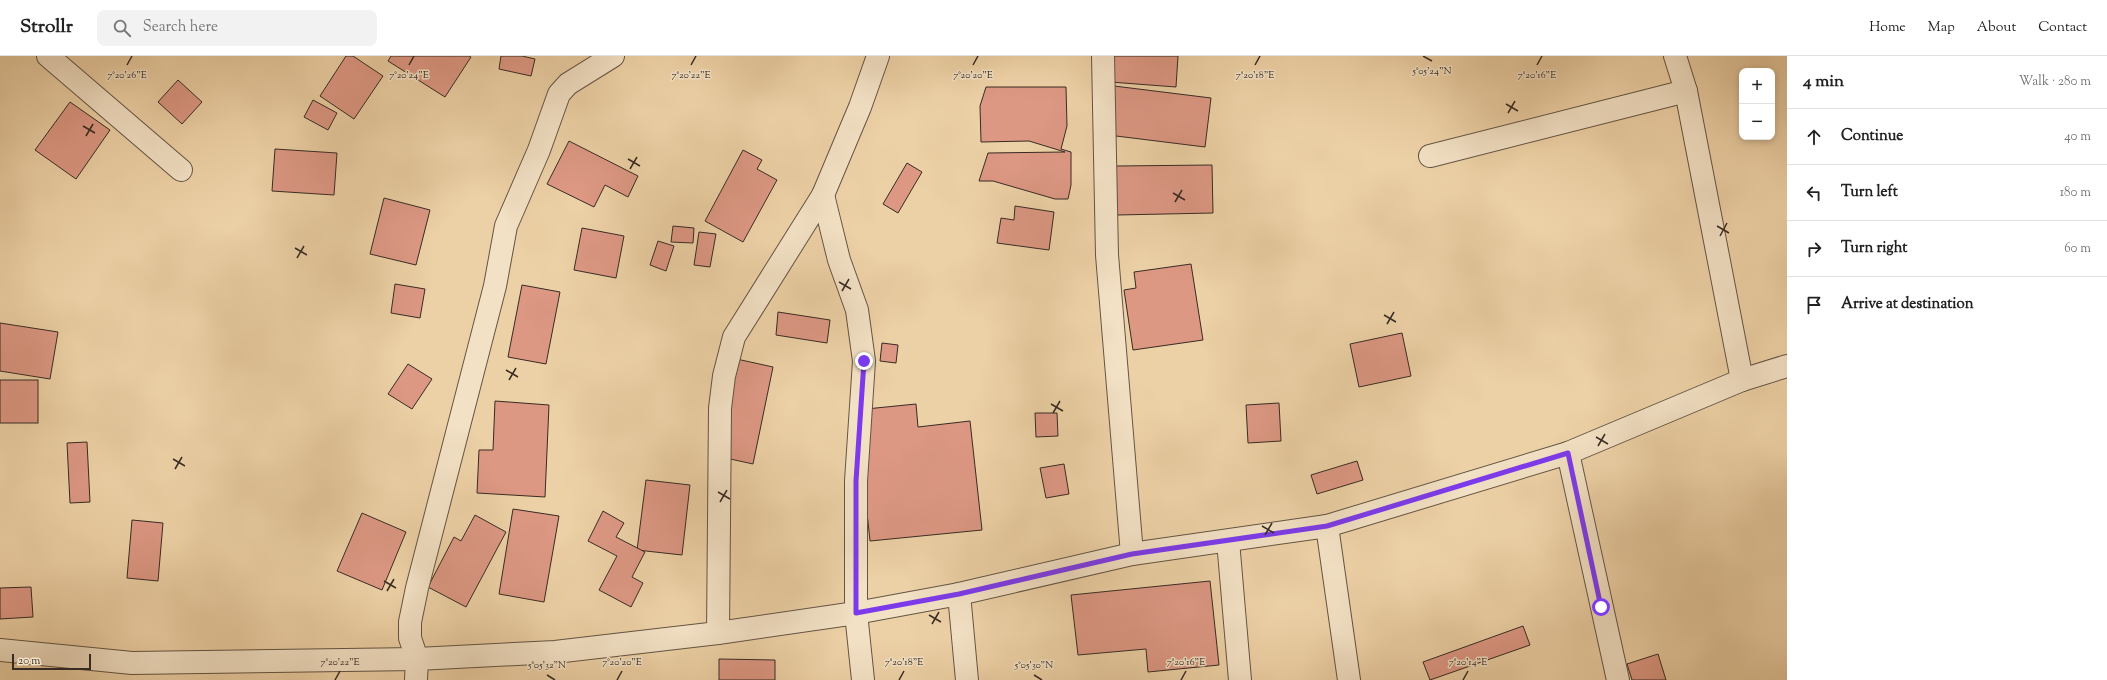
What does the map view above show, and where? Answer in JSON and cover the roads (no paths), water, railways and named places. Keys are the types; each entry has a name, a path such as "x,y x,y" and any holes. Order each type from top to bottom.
{"street":[{"path":"48,56 181,170"},
{"path":"416,680 417,659 410,638 410,622 417,588 495,286 506,226 539,150 559,94 568,84 613,56"},
{"path":"718,633 720,408 724,376 734,336 823,195 860,107 878,56"},
{"path":"1103,56 1107,255 1132,554"},
{"path":"1675,56 1686,91 1742,380"},
{"path":"1430,156 1686,91"},
{"path":"823,195 839,260 857,310 864,361 856,481 856,613 863,680"},
{"path":"0,650 132,671 417,659 556,652 718,633 856,613 959,594 1132,554 1327,526 1568,453 1742,380 1787,366"},
{"path":"1568,453 1618,680"},
{"path":"1327,526 1349,680"},
{"path":"1228,541 1240,680"},
{"path":"959,594 967,680"}]}
